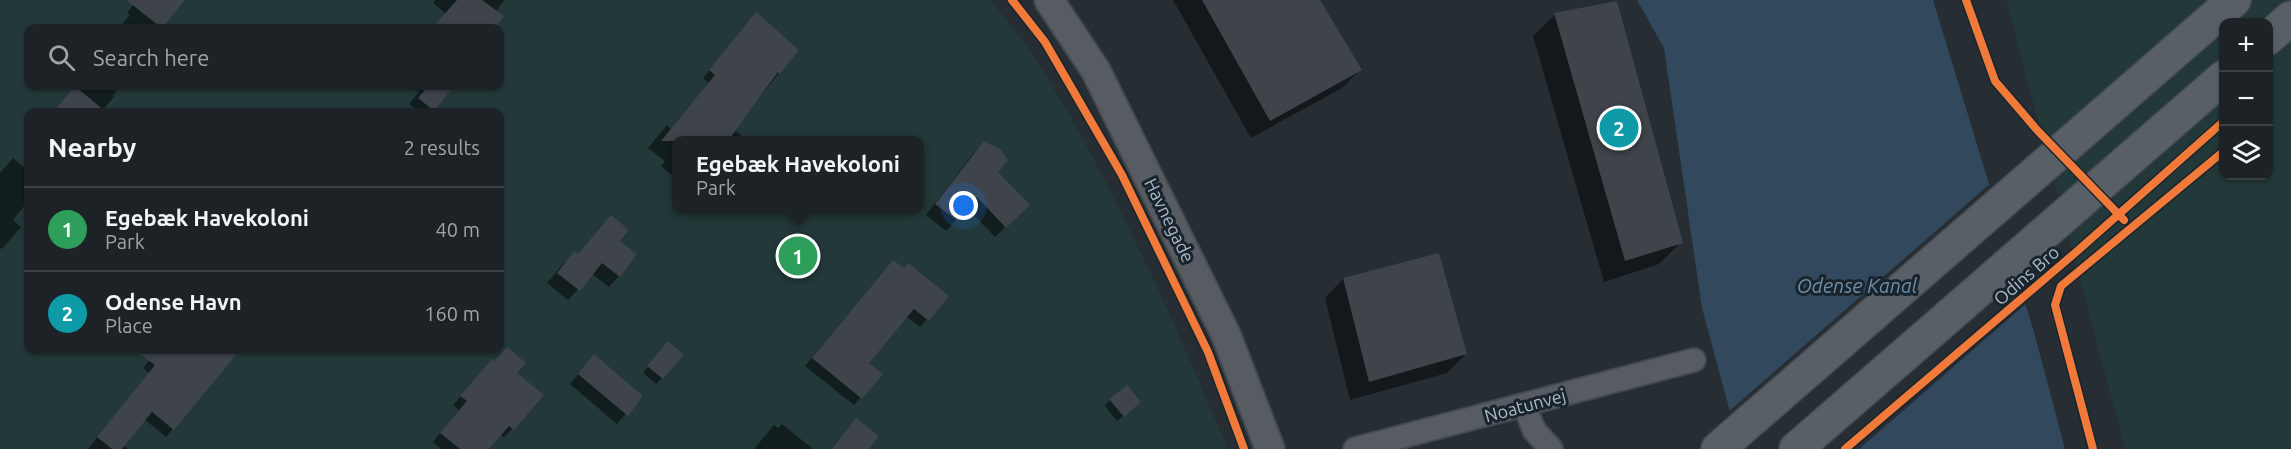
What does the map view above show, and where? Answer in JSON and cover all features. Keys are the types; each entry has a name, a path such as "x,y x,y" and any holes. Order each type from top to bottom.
{"main road":[{"path":"1718,449 2234,0"},
{"path":"2273,34 2291,18"},
{"name":"Odins Bro","path":"1796,449 2219,80"}],"street":[{"name":"Havnegade","path":"1049,0 1096,71 1216,314 1270,449"},
{"name":"Noatunvej","path":"1355,449 1694,360"},
{"path":"1524,405 1534,429 1551,449"}],"green space":[{"path":"0,0 991,0 1035,58 1090,152 1163,299 1228,449 0,449"},
{"path":"2006,0 2291,0 2291,449 2125,449"}],"water":[{"name":"Odense Kanal","path":"1637,0 1933,0 2034,332 2065,449 1740,449 1702,308 1664,48"}],"pier":[{"path":"1992,182 2028,302 1859,449 1736,449 1727,413"}],"building":[{"path":"126,0 185,0 165,24 157,24"},
{"path":"457,0 482,0 504,16 498,24 436,24"},
{"path":"1202,0 1320,0 1362,70 1270,121"},
{"path":"1617,1 1683,243 1625,261 1554,13"},
{"path":"756,12 799,50 780,74 778,72 732,136 672,136 672,141 661,141 715,75 709,70"},
{"path":"72,90 80,90 101,108 56,108"},
{"path":"425,90 451,90 436,108 430,108 418,98"},
{"path":"984,141 1001,150 1008,160 998,172 1030,205 1006,228 977,197 958,221 935,204"},
{"path":"611,215 629,230 620,241 637,254 620,277 602,263 580,291 557,273 574,251 578,254"},
{"path":"1439,253 1467,354 1369,382 1343,278"},
{"path":"893,260 904,268 908,263 949,296 929,321 914,309 869,363 883,374 862,399 812,358"},
{"path":"668,341 684,355 663,379 647,366"},
{"path":"507,347 526,363 517,373 544,395 514,430 509,426 489,449 460,449 440,433 467,401 460,396 492,359 494,361 500,354 504,354"},
{"path":"140,354 237,354 174,430 152,412 122,449 112,449 97,437 155,365"},
{"path":"594,354 643,396 628,416 578,374"},
{"path":"1127,385 1141,402 1124,417 1109,399"},
{"path":"856,418 879,436 869,449 832,449"}],"cycle path":[{"path":"1012,0 1045,42 1122,175 1208,352 1244,449"},
{"path":"1966,0 1995,81 2037,130 2124,220"},
{"path":"1845,449 2075,253 2219,125"},
{"path":"2093,449 2055,305 2061,286 2219,155"}],"place":[{"name":"Odense Havn","path":"1619,128"},
{"name":"Egebæk Havekoloni","path":"798,256"}]}
